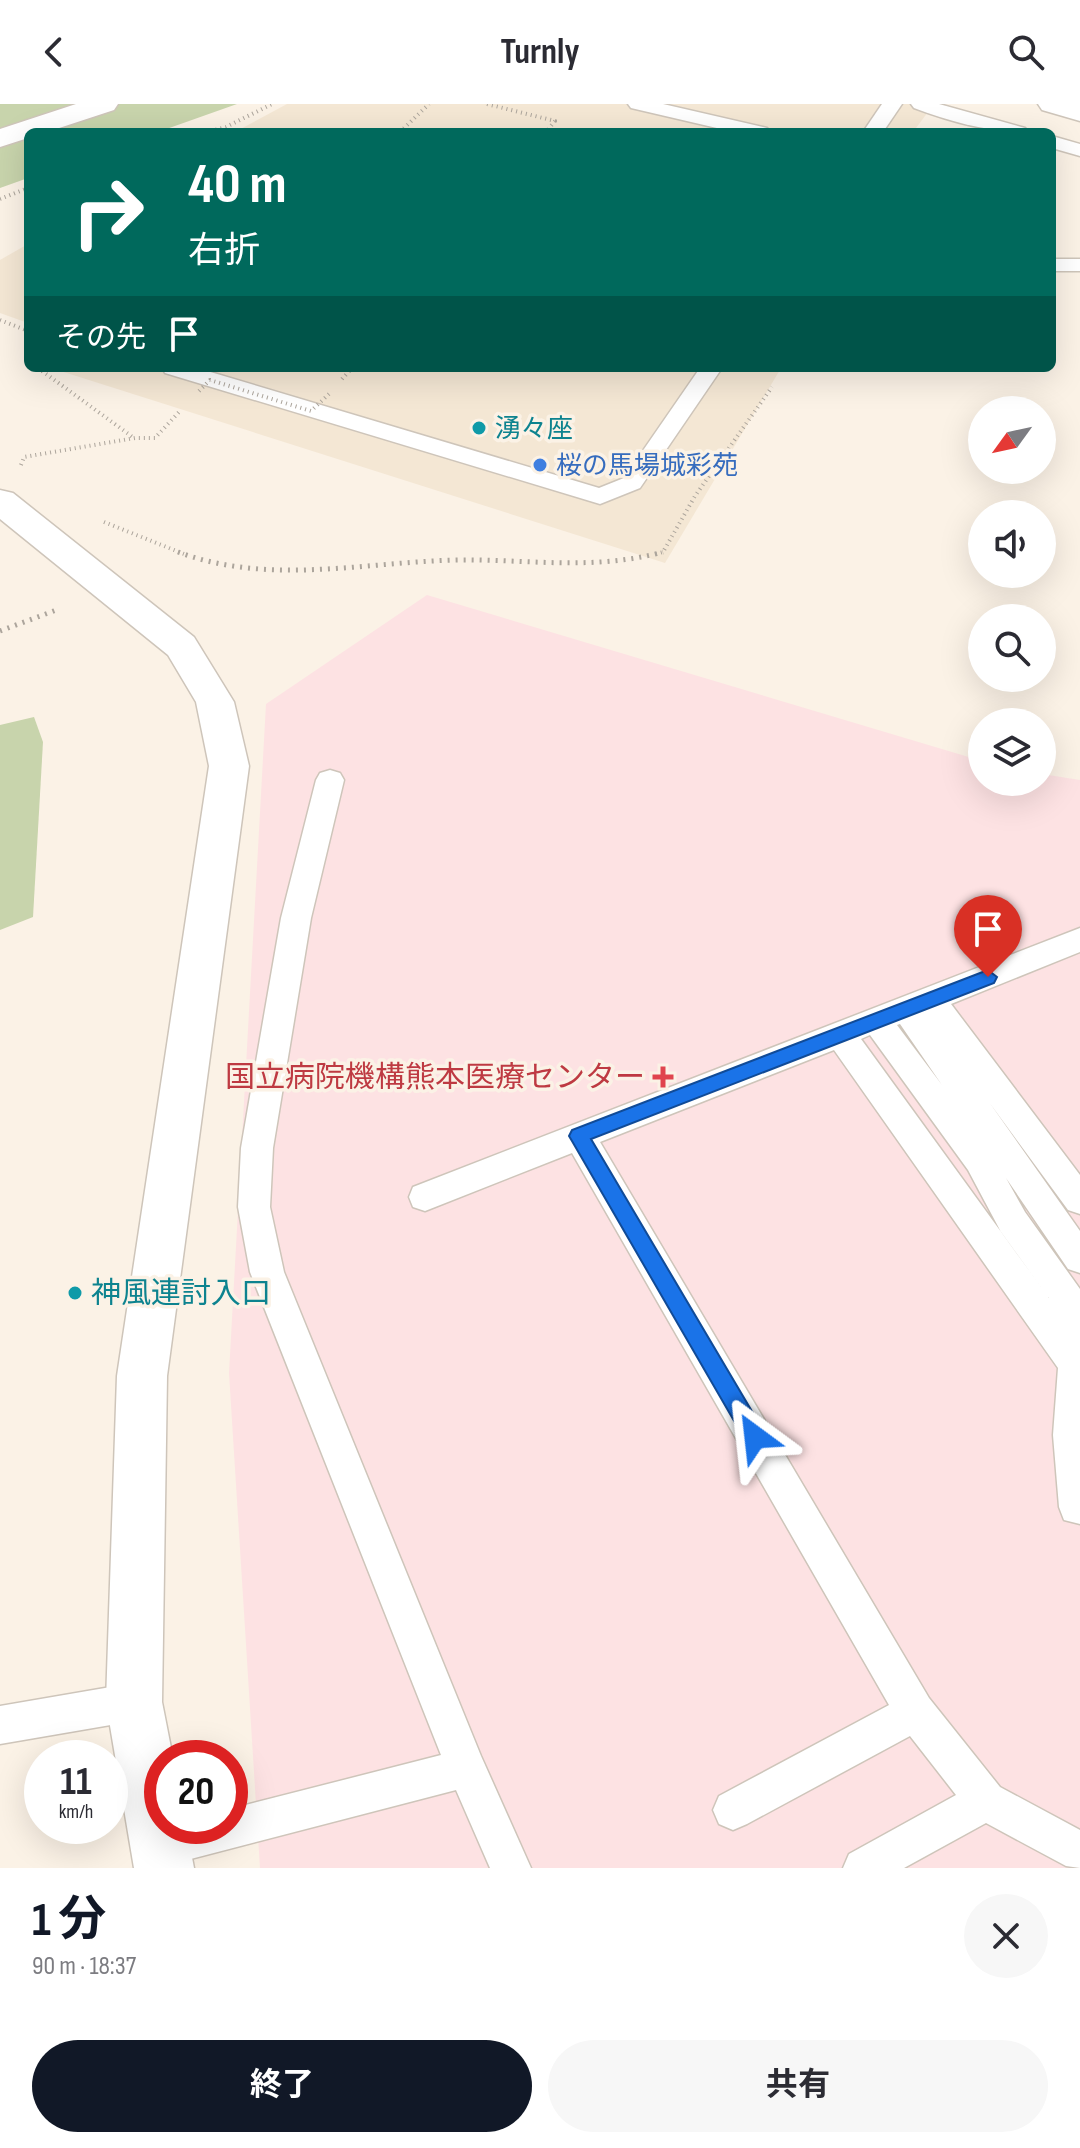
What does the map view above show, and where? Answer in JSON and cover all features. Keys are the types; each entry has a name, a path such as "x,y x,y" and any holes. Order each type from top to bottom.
{"street":[{"path":"31,128 104,104"},
{"path":"1052,104 1080,112"},
{"path":"0,138 24,130"},
{"path":"2,502 181,646 215,702 229,766 142,1376 134,1702 162,1858"}],"lane":[{"path":"638,104 709,110 751,128"},
{"path":"876,128 892,104"},
{"path":"921,104 1002,128"},
{"path":"1056,143 1080,150"},
{"path":"1056,265 1080,265"},
{"path":"186,372 600,496 632,483 708,372"},
{"path":"330,780 296,918 257,1148 254,1207 267,1272 466,1768 511,1868"},
{"path":"425,1197 1080,940"},
{"path":"905,1010 1080,1200"},
{"path":"905,1010 1080,1258"},
{"path":"905,1010 1013,1222 1065,1293 1076,1364 1071,1435 1077,1507"},
{"path":"841,1035 1076,1364"},
{"path":"579,1136 915,1712 986,1801 1080,1852"},
{"path":"0,1725 134,1702"},
{"path":"733,1810 915,1712"},
{"path":"162,1858 466,1768"},
{"path":"863,1868 986,1801"}],"path":[{"path":"222,128 272,104"},
{"path":"404,128 429,104"},
{"path":"487,104 555,121 549,128"},
{"path":"0,199 24,190"},
{"path":"0,320 24,329"},
{"path":"44,372 135,438"},
{"path":"190,400 210,380 311,411 329,394"},
{"path":"94,518 222,566 285,572 469,560 525,565 632,562 663,552 695,496 772,387"},
{"path":"2,502 24,457 135,438 155,438 181,410"}],"shaded area":[{"path":"287,104 934,104 916,128 242,128"},
{"path":"24,246 24,322 0,313 0,260"},
{"name":"桜の馬場城彩苑","path":"64,372 779,372 665,563"},
{"name":"国立病院機構熊本医療センター","path":"427,595 968,757 968,796 1056,796 1056,776 1080,780 1080,1868 260,1868 229,1373 266,704"}],"green space":[{"path":"0,104 237,104 169,128 24,128 24,179 0,188"},
{"path":"34,717 43,742 33,917 0,930 0,725"}],"place":[{"name":"湧々座","path":"479,428"},
{"name":"桜の馬場城彩苑","path":"540,465"},
{"name":"国立病院機構熊本医療センター","path":"663,1077"},
{"name":"神風連討入口","path":"75,1293"}],"route":[{"path":"755,1437 579,1136 988,977"}]}
